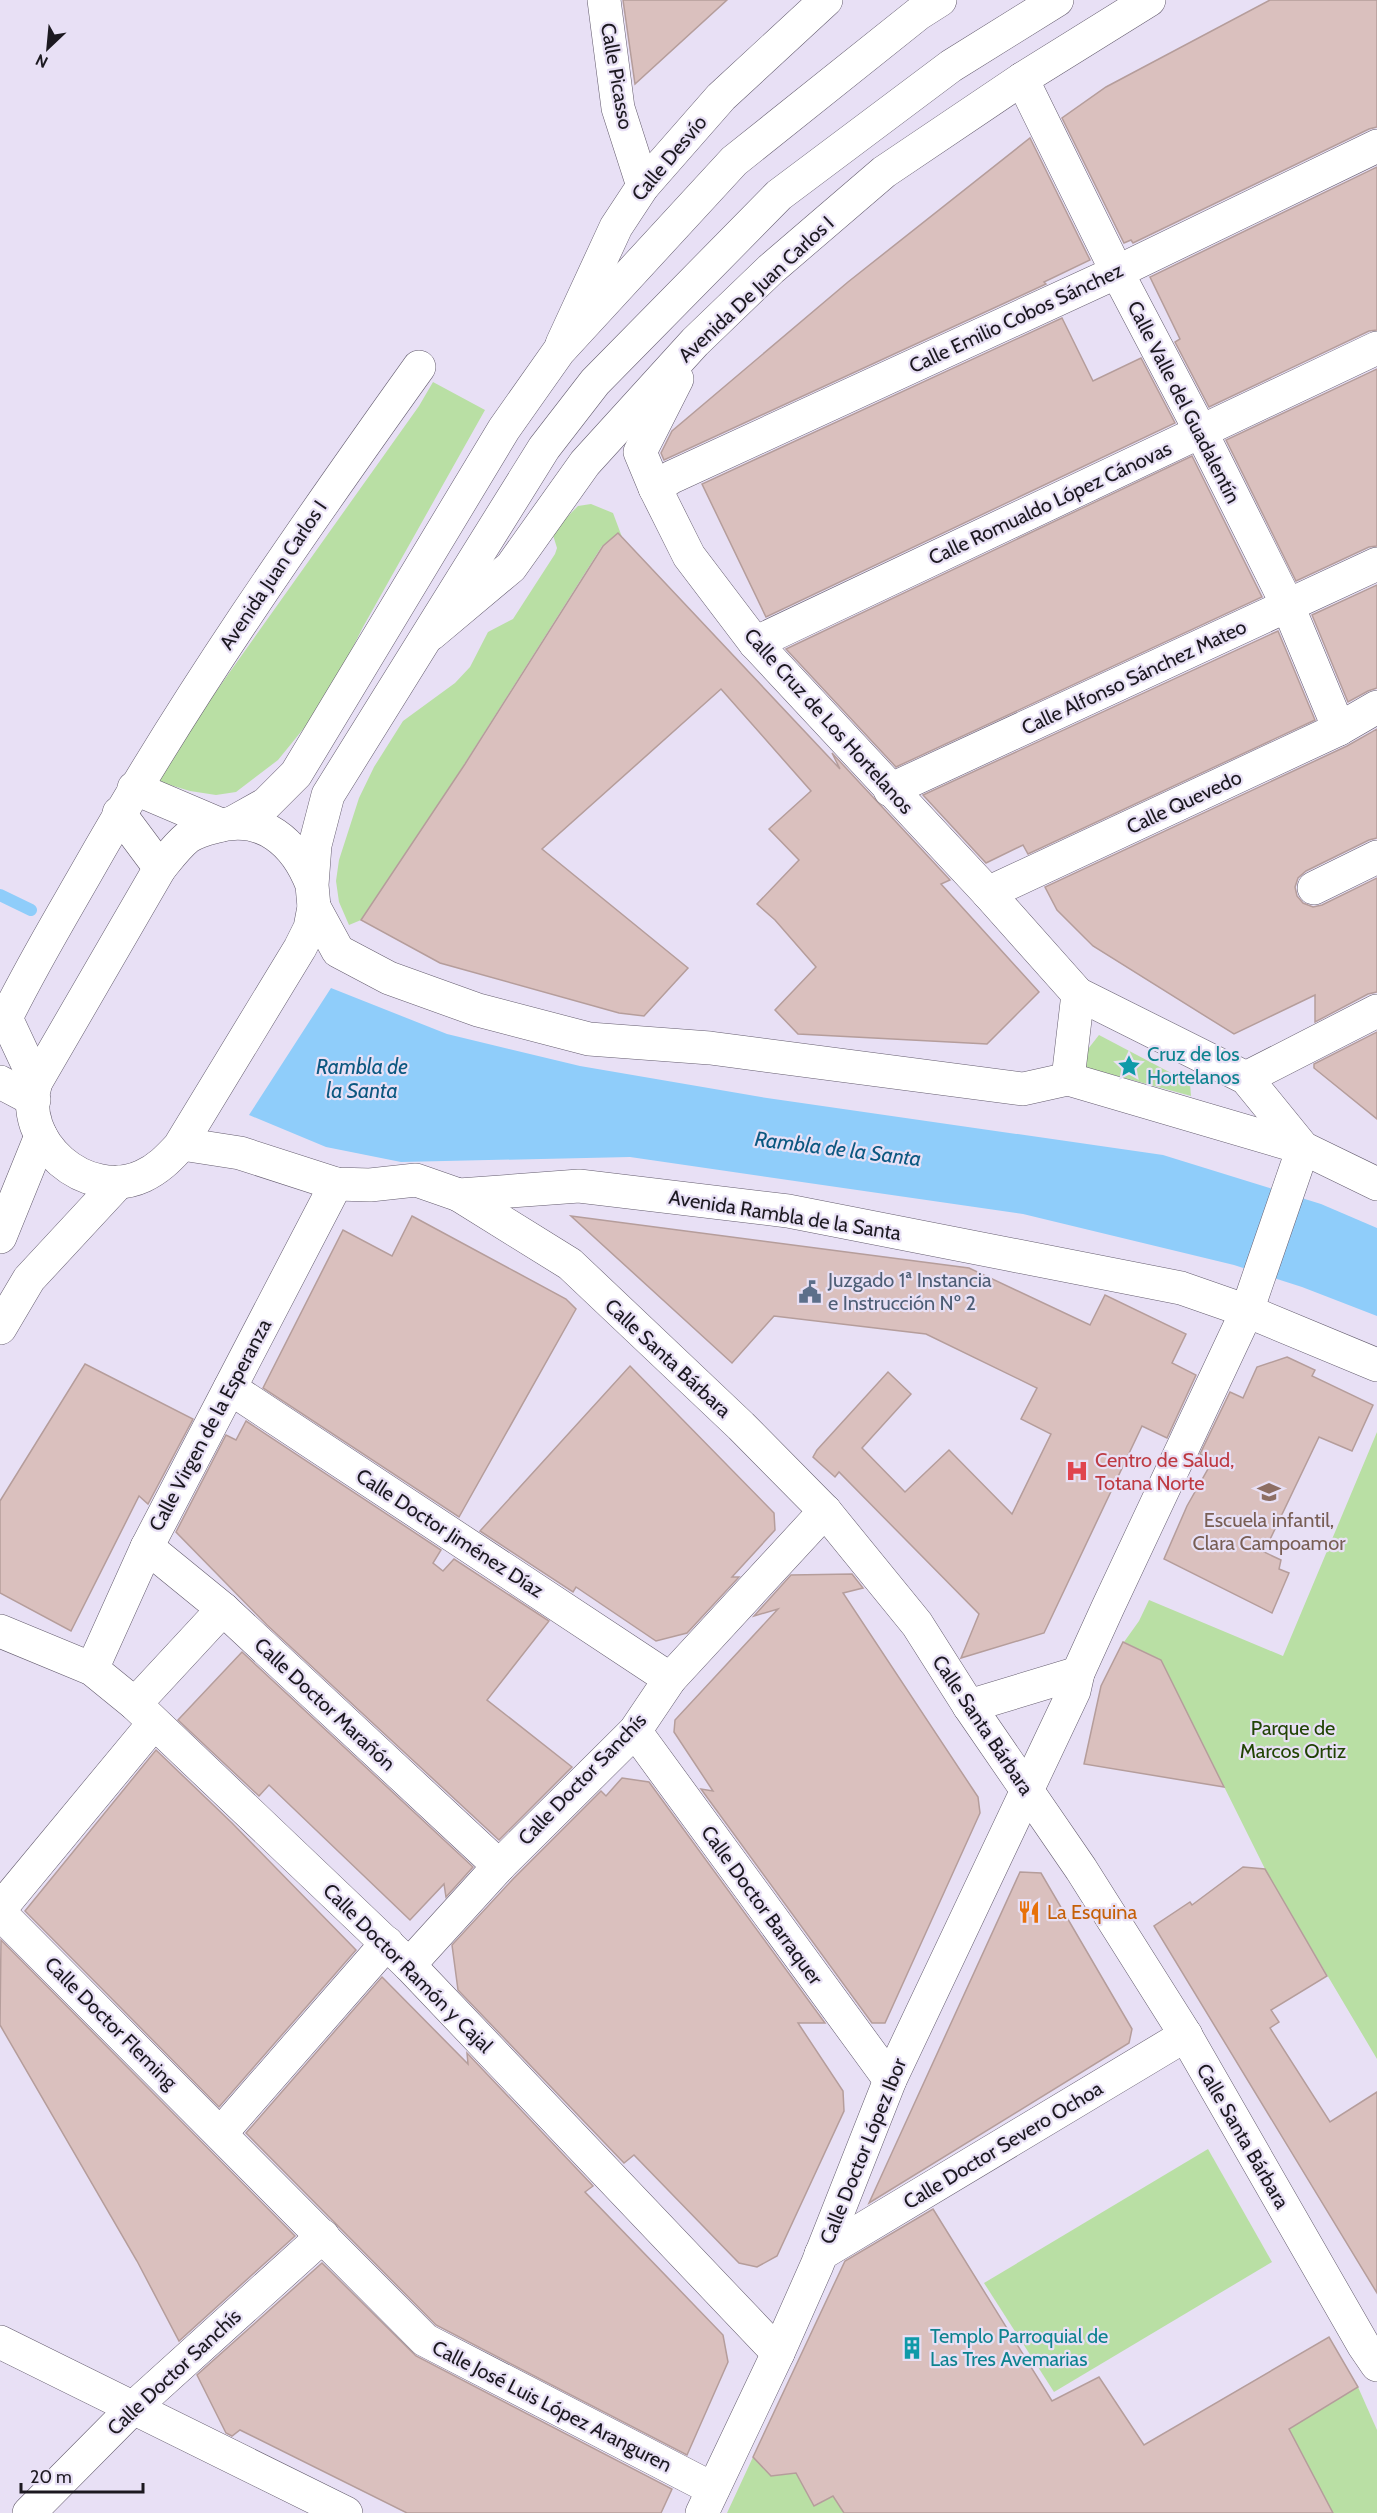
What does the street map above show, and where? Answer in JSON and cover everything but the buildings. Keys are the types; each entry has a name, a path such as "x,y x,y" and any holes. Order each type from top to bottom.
{"street":[{"name":"Calle Picasso","path":"604,0 618,108 643,186"},
{"name":"Calle Desvío","path":"559,351 616,227 643,186 721,97 826,0"},
{"path":"940,0 918,14 734,161 559,351 504,429 296,774 266,804 226,824 190,835 160,868 35,1091 34,1113 41,1136 54,1156 72,1171 95,1180 119,1182 142,1177 163,1165 182,1144 310,928 315,845 328,795 544,448 595,382 772,203 951,66 1058,0"},
{"name":"Avenida De Juan Carlos I","path":"421,643 511,567 585,463 695,342 771,269 884,172 1022,79 1149,0"},
{"name":"Calle Valle del Guadalentín","path":"1022,79 1117,272 1201,432 1288,606 1339,729"},
{"name":"Calle Emilio Cobos Sánchez","path":"655,488 672,477 1117,272 1377,146"},
{"name":"Calle Cruz de Los Hortelanos","path":"695,342 640,452 689,556 755,643 988,893 1078,994"},
{"name":"Calle Romualdo López Cánovas","path":"755,643 1377,348"},
{"name":"Avenida Juan Carlos I","path":"35,1091 6,1018 26,979 127,801 176,721 324,499 419,367"},
{"name":"Calle Alfonso Sánchez Mateo","path":"890,790 1377,564"},
{"name":"Calle Quevedo","path":"988,893 1339,729 1377,707"},
{"path":"127,801 226,824 253,825 274,833 291,847 304,864 313,896 338,951 389,978 478,1011 589,1039 710,1048 1023,1089 1068,1078 1304,1148 1377,1184"},
{"path":"127,801 160,868"},
{"path":"1314,888 1377,857"},
{"path":"1068,1078 1078,994 1246,1078 1304,1148"},
{"path":"1246,1078 1377,1011"},
{"path":"0,1082 35,1091"},
{"path":"0,1237 41,1136"},
{"name":"Avenida Rambla de la Santa","path":"182,1144 240,1153 336,1184 370,1185 416,1180 459,1195 579,1186 788,1211 1181,1288 1247,1311 1377,1365"},
{"path":"1027,1791 1074,1691 1078,1673 1247,1311 1304,1148"},
{"path":"0,1328 29,1279 119,1182"},
{"name":"Calle Virgen de la Esperanza","path":"92,1669 147,1546 336,1184"},
{"name":"Calle Santa Bárbara","path":"459,1195 570,1264 741,1426 825,1511 917,1624 969,1706 1081,1869 1186,2036 1340,2306 1377,2365"},
{"name":"Calle Doctor Jiménez Díaz","path":"230,1388 670,1679"},
{"name":"Calle Doctor Sanchís","path":"221,2133 398,1954 499,1866 635,1731 670,1679 825,1511"},
{"name":"Calle Doctor Marañón","path":"147,1546 222,1609 499,1866"},
{"path":"0,1911 222,1609"},
{"name":"Calle Doctor Ramón y Cajal","path":"0,1631 92,1669 145,1714 398,1954 778,2353"},
{"path":"969,1706 1078,1673"},
{"name":"Calle Doctor Barraquer","path":"635,1731 890,2080"},
{"name":"Calle Doctor López Ibor","path":"707,2501 778,2353 821,2254 890,2080 1027,1791"},
{"name":"Calle Doctor Fleming","path":"0,1911 221,2133"},
{"name":"Calle Doctor Severo Ochoa","path":"821,2254 1186,2036"},
{"name":"Calle José Luis López Aranguren","path":"221,2133 425,2340 707,2501"},
{"name":"Calle Doctor Sanchís","path":"29,2513 134,2407 323,2236"},
{"path":"0,2342 346,2513"}],"green space":[{"path":"433,382 485,410 363,627 326,701 278,760 236,792 216,795 190,791 153,780 419,406"},
{"path":"591,504 613,513 622,537 610,540 602,546 436,809 361,920 349,925 339,902 336,881 339,860 359,798 374,767 403,721 455,683 470,667 488,632 513,619 555,554 557,548 552,532 578,506"},
{"path":"1099,1035 1190,1083 1191,1096 1084,1067 1081,1058"},
{"name":"Parque de Marcos Ortiz","path":"1377,1432 1377,2059 1269,1877 1161,1660 1124,1642 1139,1621 1149,1600 1283,1656"},
{"path":"1208,2149 1272,2262 1054,2392 984,2283"},
{"path":"1358,2387 1377,2430 1377,2513 1333,2513 1289,2429"},
{"path":"753,2457 771,2476 796,2473 814,2506 833,2496 844,2513 727,2513"}],"water":[{"name":"Rambla de la Santa","path":"331,988 447,1034 580,1066 767,1098 1163,1155 1321,1204 1377,1228 1377,1316 1302,1287 1234,1265 1023,1214 630,1157 401,1162 326,1147 249,1115"}],"waterway":[{"name":"Rambla de la Santa","path":"0,895 31,910"}],"place":[{"name":"Cruz de los Hortelanos","path":"1129,1066"},
{"name":"Juzgado 1ª Instancia e Instrucción Nº 2","path":"810,1292"},
{"name":"Centro de Salud, Totana Norte","path":"1077,1471"},
{"name":"Escuela infantil, Clara Campoamor","path":"1269,1492"},
{"name":"La Esquina","path":"1029,1912"},
{"name":"Templo Parroquial de Las Tres Avemarias","path":"912,2348"}]}
